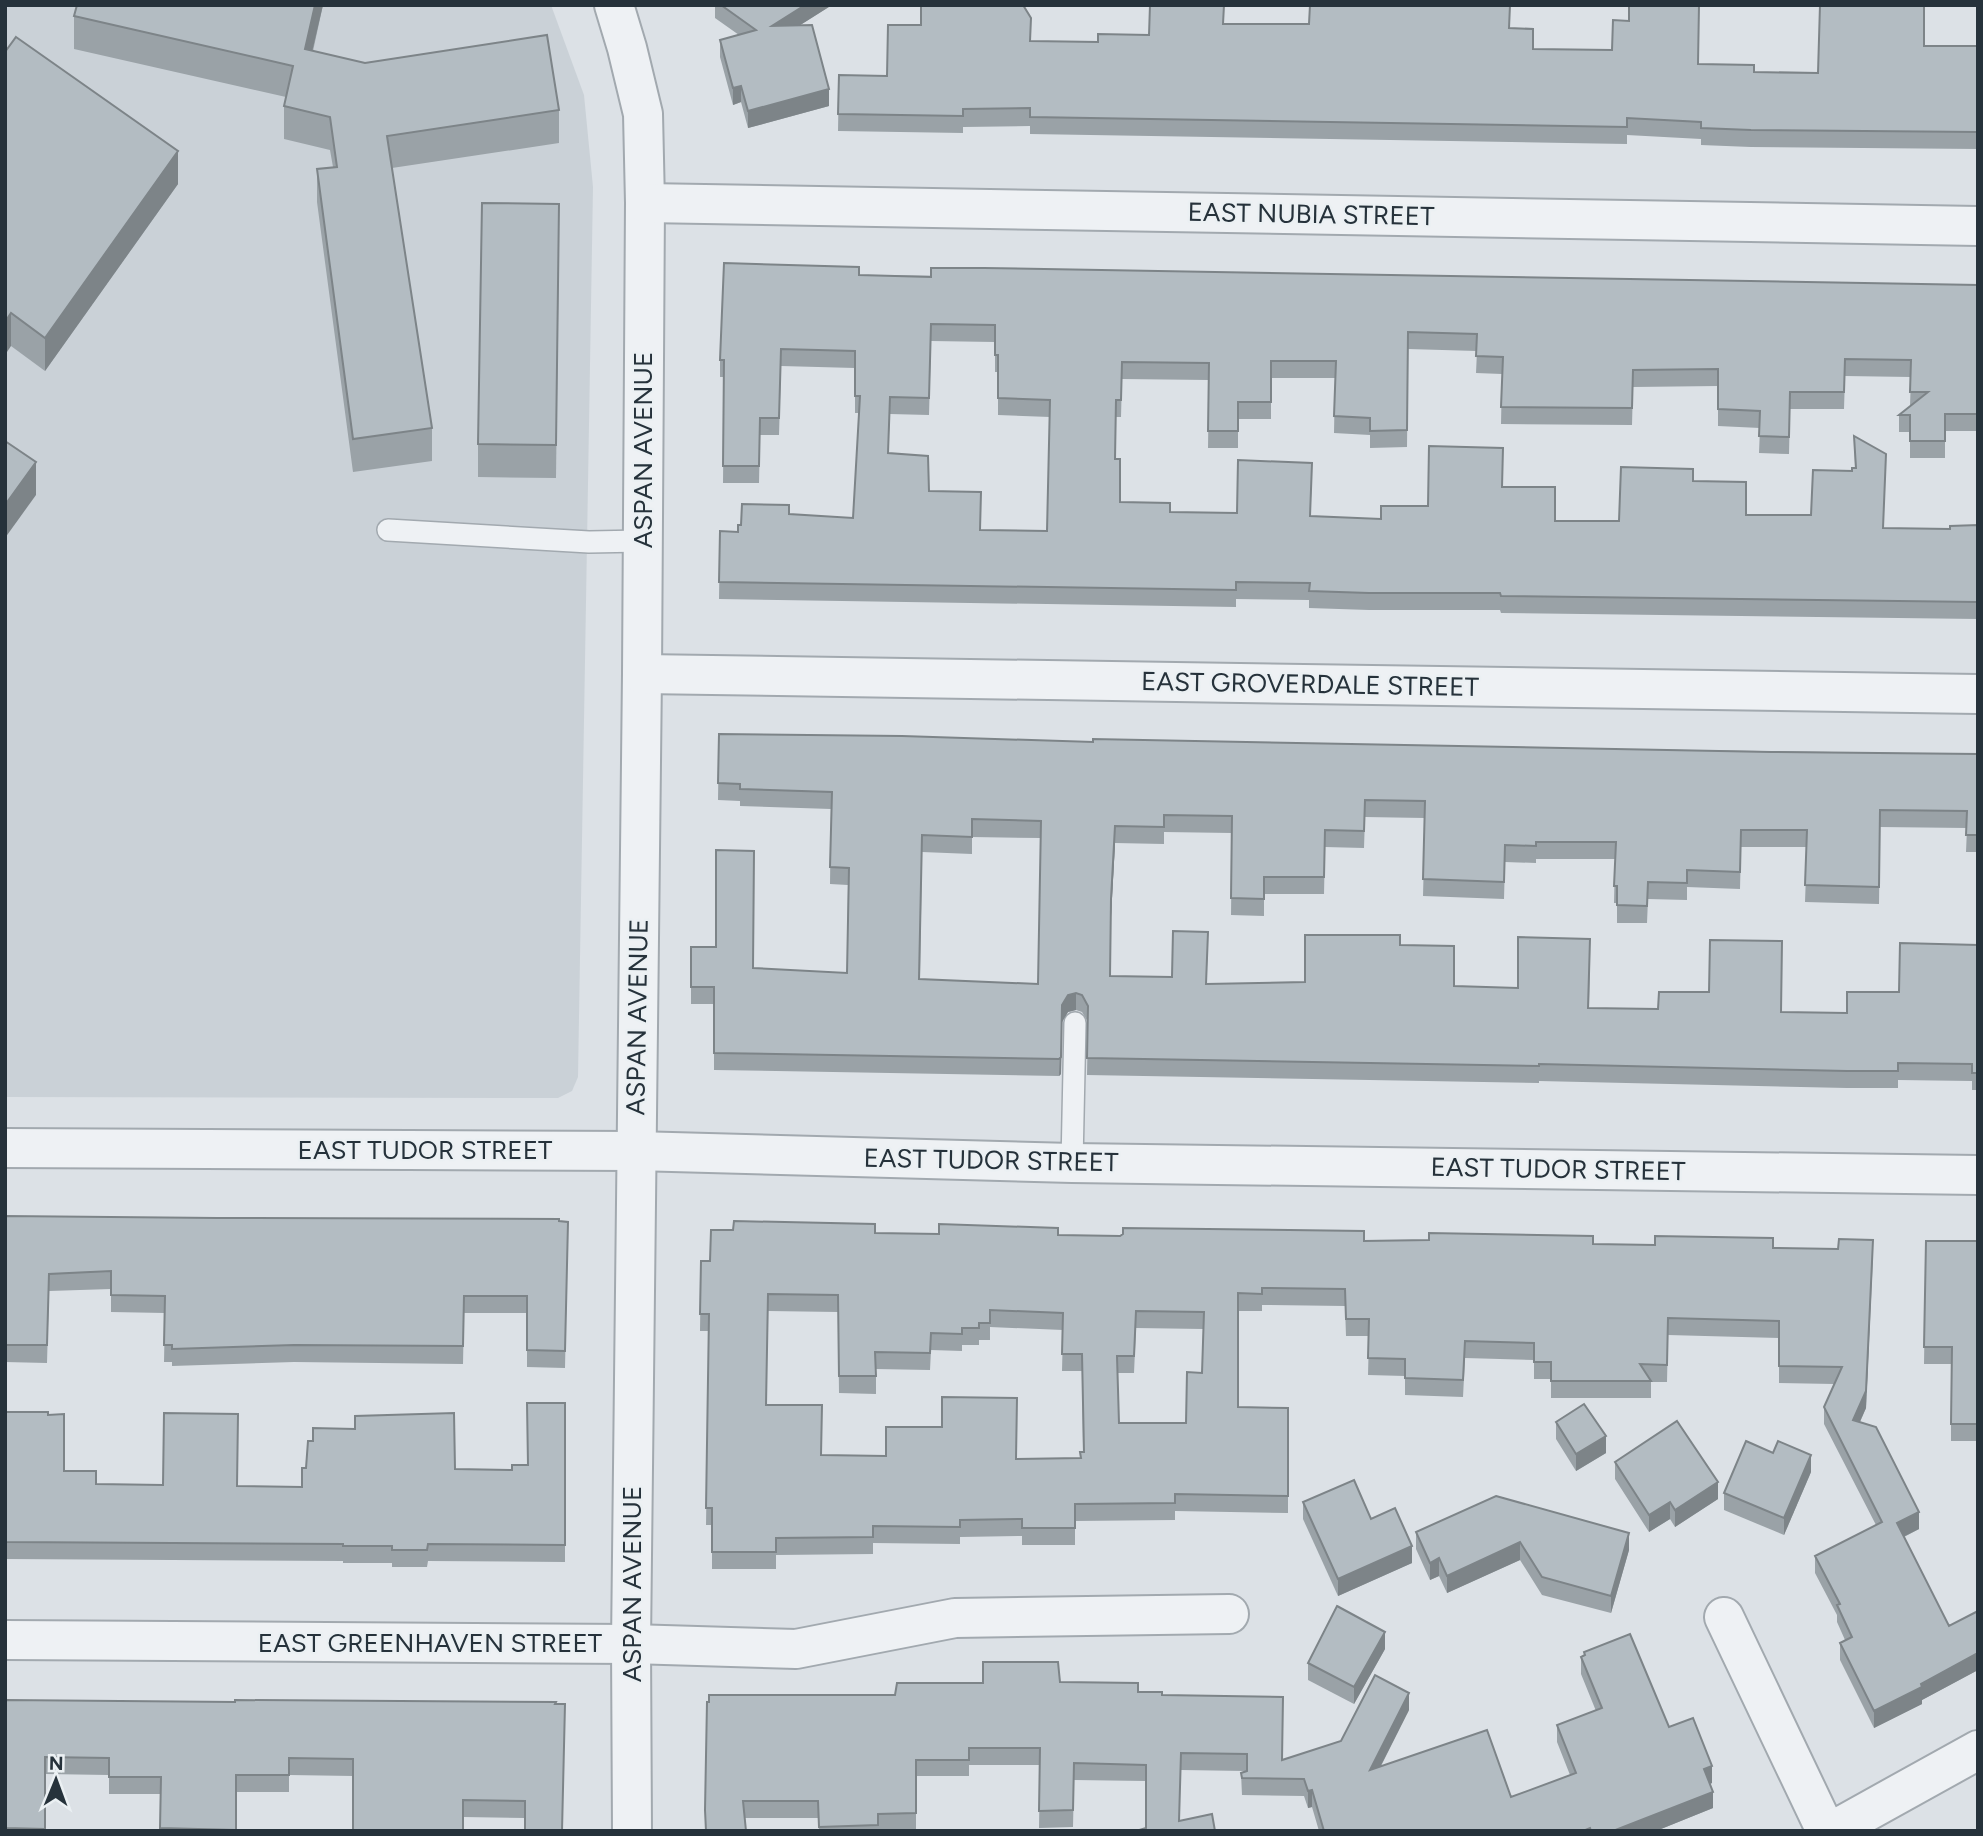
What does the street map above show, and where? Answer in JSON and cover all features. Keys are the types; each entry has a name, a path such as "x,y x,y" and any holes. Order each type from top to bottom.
{"street":[{"name":"ASPAN AVENUE","path":"614,5 643,114 645,202 631,1644 632,1831"},
{"name":"EAST NUBIA STREET","path":"645,202 1978,226"},
{"name":"EAST GROVERDALE STREET","path":"642,674 1978,694"},
{"name":"EAST TUDOR STREET","path":"5,1148 635,1151 1072,1163 1978,1175"},
{"name":"EAST GREENHAVEN STREET","path":"5,1640 631,1644 796,1649 955,1618 1229,1614"},
{"path":"1724,1617 1826,1831"},
{"path":"1832,1831 1978,1750"}],"lane":[{"path":"388,530 589,542 642,541"},
{"path":"1072,1163 1074,1023"}],"shaded area":[{"path":"9,5 551,5 584,95 593,187 578,1077 572,1091 558,1098 5,1097 5,11"}],"building":[{"path":"77,5 315,5 305,49 365,63 547,35 559,110 387,136 432,428 353,439 317,169 337,167 330,117 284,106 293,66 74,16"},
{"path":"721,5 805,5 772,26 812,25 829,89 748,111 741,86 733,88 720,40 756,30"},
{"path":"921,5 1023,5 1031,18 1030,41 1098,42 1098,34 1149,35 1150,5 1224,5 1223,24 1309,24 1310,5 1510,5 1509,28 1533,29 1533,49 1612,50 1613,20 1629,21 1629,5 1699,5 1698,64 1754,65 1754,72 1818,73 1820,5 1924,5 1924,46 1978,46 1978,132 1751,130 1701,128 1701,122 1627,118 1627,127 1030,117 1030,108 963,109 963,116 838,114 839,75 887,76 888,25 921,25"},
{"path":"16,37 178,151 45,338 11,313 5,322 5,52"},
{"path":"482,203 559,204 556,445 478,444"},
{"path":"724,263 859,267 859,275 931,277 931,268 984,268 1978,285 1978,414 1945,414 1945,441 1910,441 1910,415 1899,415 1928,392 1910,392 1911,360 1845,359 1844,392 1790,392 1789,437 1759,436 1760,411 1718,409 1718,369 1633,370 1632,408 1501,407 1503,357 1476,356 1477,334 1408,332 1407,430 1370,431 1370,418 1334,416 1336,361 1271,361 1271,402 1238,402 1238,431 1208,431 1209,363 1122,362 1121,400 1116,400 1115,459 1120,459 1120,502 1170,503 1170,512 1237,513 1238,460 1312,463 1310,516 1381,519 1381,506 1428,506 1429,446 1503,448 1502,487 1555,487 1555,521 1619,521 1621,467 1693,469 1693,481 1746,482 1746,515 1811,515 1813,470 1852,471 1852,468 1856,468 1854,436 1886,454 1883,528 1950,529 1950,526 1978,525 1978,602 1369,593 1309,591 1310,583 1236,582 1236,590 719,582 720,531 738,532 742,504 789,505 789,514 853,518 860,396 855,396 855,351 781,349 779,418 760,418 759,466 723,466 724,360 720,360","holes":["931,324 995,325 998,398 1050,400 1047,531 980,530 981,492 929,491 928,456 888,453 890,397 929,398"]},
{"path":"5,441 36,462 5,505"},
{"path":"719,734 1978,754 1978,835 1966,835 1967,811 1880,810 1879,887 1805,885 1807,830 1741,830 1740,872 1687,870 1687,883 1648,882 1647,906 1617,905 1617,886 1614,886 1616,842 1536,842 1536,846 1505,845 1504,882 1423,879 1425,801 1365,800 1364,831 1325,830 1324,877 1264,877 1264,899 1231,898 1232,816 1164,815 1164,827 1115,826 1110,976 1172,977 1173,931 1208,932 1206,984 1305,982 1305,935 1400,935 1400,945 1454,946 1454,986 1518,988 1518,937 1590,939 1588,1008 1658,1009 1659,992 1709,992 1710,940 1782,941 1781,1012 1847,1013 1847,992 1899,992 1900,943 1978,945 1978,1073 1972,1073 1972,1064 1898,1063 1898,1071 1847,1071 1087,1058 1088,1006 1082,995 1076,993 1068,995 1062,1005 1059,1059 714,1053 714,987 691,987 691,947 716,947 716,850 754,851 753,968 847,973 849,868 830,867 832,792 740,789 740,784 718,783","holes":["972,819 1041,821 1038,984 919,979 922,835 972,837"]},
{"path":"5,1216 559,1219 568,1222 565,1351 527,1350 527,1296 464,1296 463,1346 294,1345 172,1349 172,1345 164,1345 165,1296 111,1295 111,1271 49,1274 47,1345 5,1345"},
{"path":"734,1221 875,1224 875,1233 939,1234 939,1224 1058,1228 1058,1235 1120,1236 1123,1234 1123,1228 1364,1231 1364,1241 1429,1240 1429,1233 1593,1236 1593,1244 1655,1245 1655,1236 1773,1238 1773,1248 1838,1249 1839,1239 1873,1240 1866,1391 1853,1420 1876,1427 1919,1512 1897,1523 1949,1626 1978,1611 1978,1653 1921,1684 1922,1687 1874,1711 1840,1643 1852,1637 1837,1605 1840,1604 1815,1556 1882,1522 1824,1407 1842,1367 1779,1366 1779,1321 1668,1318 1667,1365 1640,1364 1651,1381 1551,1381 1551,1362 1534,1362 1534,1343 1465,1341 1463,1380 1405,1378 1405,1359 1368,1358 1369,1319 1346,1319 1345,1289 1262,1288 1262,1294 1238,1293 1238,1407 1288,1408 1288,1496 1175,1494 1175,1503 1075,1504 1075,1528 1022,1528 1022,1519 960,1520 960,1527 873,1526 873,1537 776,1538 776,1552 712,1552 712,1508 706,1508 709,1314 700,1314 701,1261 710,1261 711,1230 733,1230","holes":["768,1294 838,1295 839,1376 876,1376 875,1352 930,1353 931,1333 962,1334 962,1328 979,1328 979,1323 990,1323 990,1310 1063,1313 1062,1354 1082,1354 1084,1452 1080,1452 1081,1458 1016,1459 1017,1398 942,1397 942,1427 886,1427 886,1456 821,1455 822,1405 766,1405","1136,1311 1204,1312 1202,1373 1187,1372 1186,1423 1119,1423 1117,1356 1134,1356"]},
{"path":"1926,1241 1978,1241 1978,1424 1951,1424 1952,1347 1924,1347"},
{"path":"527,1403 565,1403 565,1545 428,1544 427,1550 392,1550 392,1546 343,1544 5,1542 5,1412 64,1414 64,1471 96,1471 96,1484 163,1485 164,1413 238,1414 237,1486 302,1487 302,1468 306,1468 308,1441 313,1441 313,1428 355,1429 355,1416 454,1413 455,1469 512,1470 512,1465 528,1465"},
{"path":"1584,1404 1606,1436 1576,1454 1556,1422"},
{"path":"1677,1421 1718,1482 1675,1510 1670,1502 1649,1515 1615,1462"},
{"path":"1746,1441 1773,1453 1778,1441 1811,1455 1784,1518 1724,1493"},
{"path":"1354,1480 1371,1519 1395,1508 1412,1546 1338,1579 1303,1502"},
{"path":"1496,1496 1629,1533 1611,1596 1542,1577 1520,1542 1447,1576 1439,1558 1430,1563 1416,1532"},
{"path":"1337,1606 1385,1632 1354,1687 1308,1663"},
{"path":"1630,1634 1669,1727 1693,1718 1712,1766 1704,1769 1713,1792 1613,1831 1591,1831 1590,1828 1583,1831 1324,1831 1312,1790 1308,1791 1304,1779 1242,1778 1241,1773 1247,1771 1247,1754 1181,1753 1179,1821 1212,1814 1215,1831 1136,1831 1146,1828 1146,1765 1074,1763 1073,1810 1039,1811 1040,1748 969,1748 969,1760 916,1760 916,1813 878,1814 878,1825 819,1827 818,1801 743,1801 746,1831 706,1831 709,1695 895,1695 897,1683 983,1683 983,1662 1058,1662 1060,1682 1138,1683 1138,1692 1162,1692 1162,1695 1283,1697 1282,1760 1341,1741 1375,1675 1409,1693 1370,1770 1487,1730 1511,1797 1576,1773 1557,1725 1602,1708 1581,1657 1585,1655 1584,1652"},
{"path":"5,1700 565,1704 562,1831 525,1831 525,1801 463,1800 463,1831 353,1830 353,1759 289,1758 289,1775 236,1775 236,1830 160,1828 161,1777 109,1777 109,1758 45,1757 45,1829 5,1828"}]}
